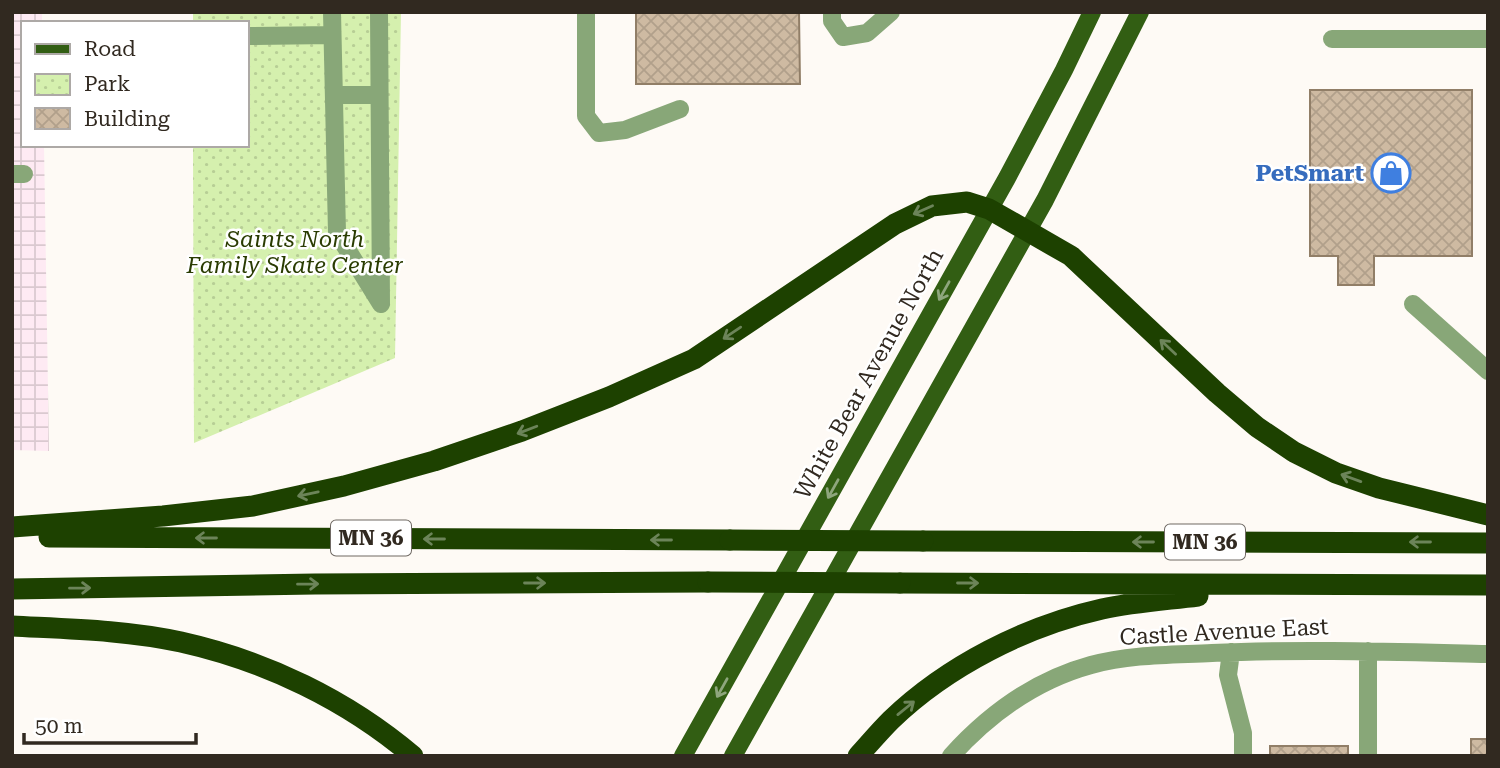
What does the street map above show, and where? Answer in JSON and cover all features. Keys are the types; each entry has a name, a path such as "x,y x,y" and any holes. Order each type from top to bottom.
{"highway":[{"path":"12,527 163,516 253,506 344,486 434,461 522,432 694,359 882,232 932,206 967,202 989,209 1071,256 1217,393 1257,427 1294,452 1336,473 1380,488 1488,515"},
{"name":"MN 36","path":"12,537 1488,543"},
{"name":"MN 36","path":"12,589 708,582 1488,585"},
{"path":"858,756 892,720 930,689 1008,642 1062,621 1102,609 1151,600 1312,584"},
{"path":"12,626 134,635 180,642 231,655 324,695 369,722 413,756"}],"main road":[{"name":"White Bear Avenue North","path":"683,756 989,209 1065,70 1092,12"},
{"path":"733,756 1028,230 1140,12"}],"street":[{"path":"332,12 337,233 381,304 379,12"},
{"path":"586,12 586,116 600,133 625,130 680,109"},
{"path":"831,12 832,21 843,37 867,33 891,12"},
{"path":"248,36 332,35"},
{"path":"1332,38 1488,39"},
{"path":"334,95 379,95"},
{"path":"1413,304 1488,371"},
{"name":"Castle Avenue East","path":"951,756 978,727 1015,700 1049,681 1080,669 1136,656 1294,650 1488,654"},
{"path":"1368,651 1368,756"},
{"path":"1231,652 1228,675 1243,733 1243,756"}],"shaded area":[{"path":"12,12 42,12 42,21 21,21 21,147 44,147 49,451 12,450"}],"green space":[{"name":"Saints North Family Skate Center","path":"193,12 401,12 395,358 194,443 193,147 248,147 248,21 193,21"}],"building":[{"path":"636,12 799,12 800,84 636,84"},
{"name":"PetSmart","path":"1310,90 1472,90 1472,256 1374,256 1374,285 1338,285 1338,256 1310,256"},
{"path":"1471,739 1488,739 1488,756 1471,756"},
{"path":"1270,746 1348,746 1348,756 1270,756"}],"place":[{"name":"PetSmart","path":"1391,173"}]}
